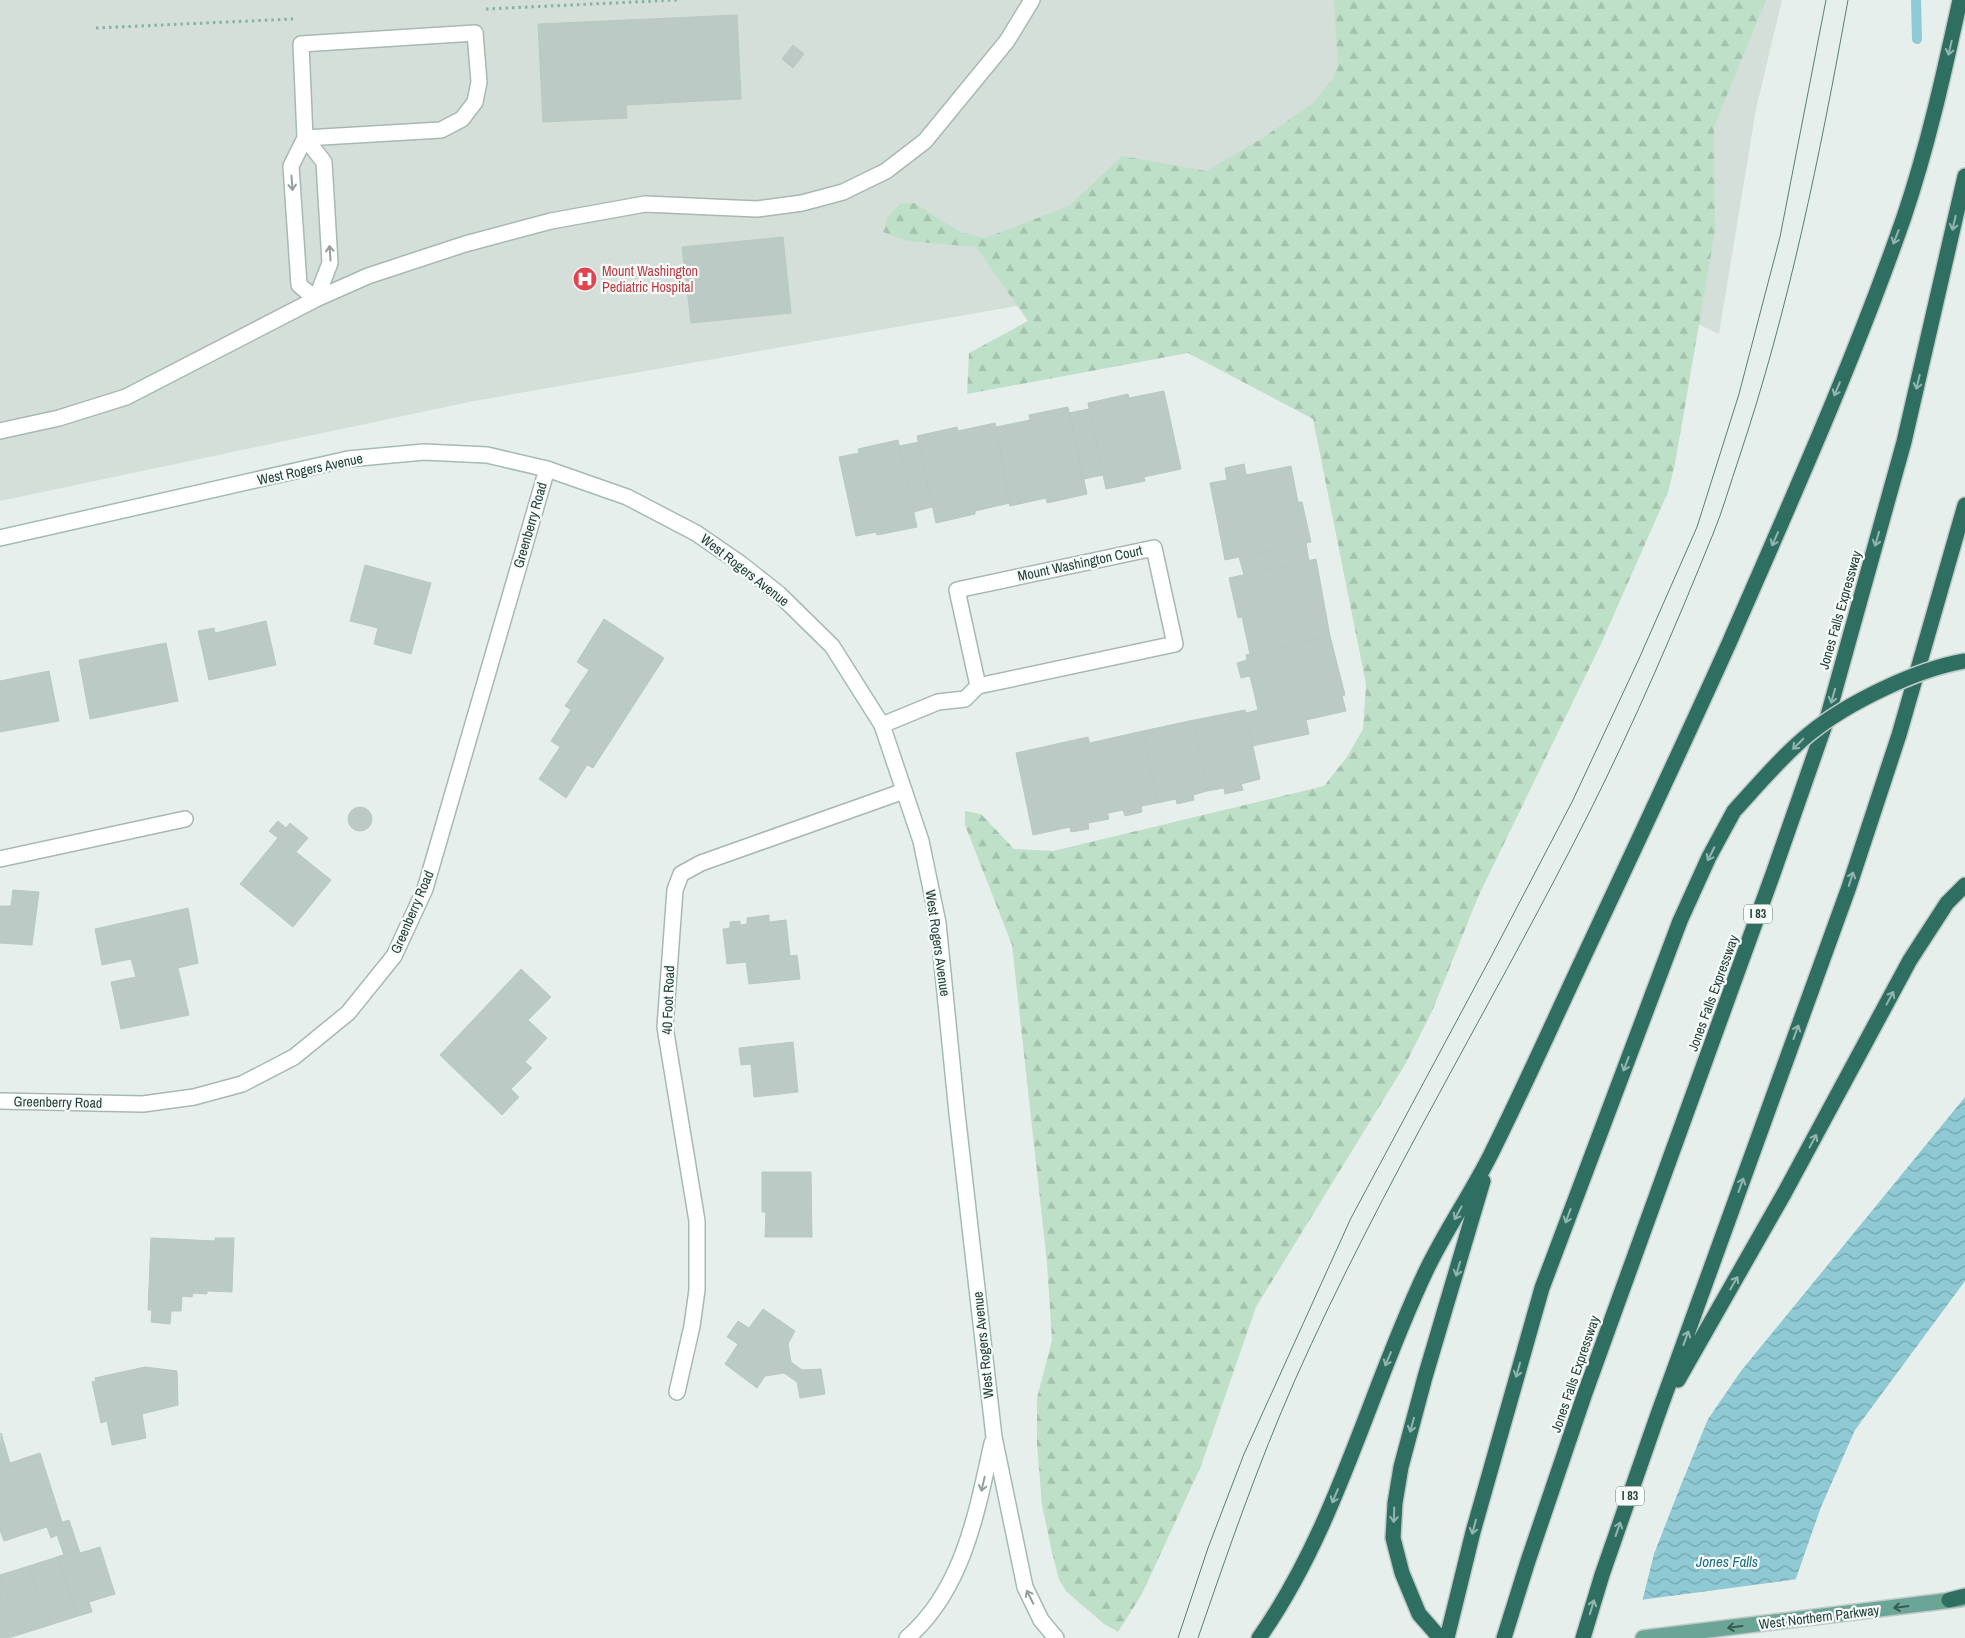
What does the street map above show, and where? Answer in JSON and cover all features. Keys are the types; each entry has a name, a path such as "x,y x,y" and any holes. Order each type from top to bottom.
{"highway":[{"path":"1258,1638 1282,1604 1320,1532 1354,1451 1384,1367 1427,1269 1490,1155 1691,728 1781,524 1844,372 1904,216 1934,118 1960,0"},
{"name":"Jones Falls Expressway","path":"1504,1638 1585,1393 1827,719 1904,442 1965,176"},
{"name":"I 83","path":"1583,1638 1602,1576 1657,1416 1849,887 1899,735 1965,505"},
{"path":"1447,1638 1473,1532 1542,1288 1680,921 1709,857 1734,811 1810,734 1867,696 1945,664 1965,661"},
{"path":"1657,1416 1785,1192 1910,960 1947,903 1965,885"},
{"path":"1440,1638 1419,1614 1402,1572 1393,1538 1395,1504 1401,1467 1425,1377 1490,1155"},
{"path":"1948,1600 1965,1598"}],"main road":[{"name":"West Northern Parkway","path":"1643,1638 1853,1614 1948,1600"}],"street":[{"path":"0,431 59,418 126,396 316,299 368,276 465,244 551,221 645,204 757,209 802,203 843,192 886,171 925,141 1007,41 1032,0"},
{"path":"305,138 441,130 462,119 474,102 479,82 476,33 301,44 305,138 291,166 299,285 316,299"},
{"path":"305,138 324,162 330,263 316,299"},
{"name":"West Rogers Avenue","path":"0,538 348,459 424,452 487,455 546,469 627,496 696,532 779,594 832,646 882,725 921,841 938,923 957,1113 994,1437 1024,1587 1041,1620 1056,1638"},
{"name":"Greenberry Road","path":"0,1101 143,1104 194,1097 242,1084 294,1056 348,1013 394,956 425,889 546,469"},
{"name":"Mount Washington Court","path":"882,725 938,702 965,699 978,686 1175,644 1154,548 957,590 978,686"},
{"name":"40 Foot Road","path":"677,1392 692,1326 697,1290 697,1221 665,1027 675,890 681,874 701,863 904,791"},
{"path":"0,859 185,819"},
{"name":"West Rogers Avenue","path":"907,1638 925,1621 957,1568 976,1513 994,1437"}],"shaded area":[{"name":"Mount Washington Pediatric Hospital","path":"0,0 1782,0 1756,109 1719,334 1485,224 474,401 0,501"}],"green space":[{"path":"1334,0 1766,0 1714,127 1715,231 1675,464 1668,492 1600,646 1478,897 1433,1009 1406,1063 1256,1307 1201,1466 1142,1594 1118,1632 1104,1624 1067,1592 1059,1580 1042,1505 1037,1444 1037,1398 1052,1340 1047,1263 1012,945 965,825 965,811 981,814 1014,849 1053,851 1324,786 1347,757 1363,729 1366,684 1313,419 1188,353 967,394 969,353 1028,321 976,247 907,241 883,232 887,218 900,204 914,203 960,232 985,238 1069,206 1122,156 1206,171 1261,139 1313,103 1332,80 1338,67"}],"water":[{"name":"Jones Falls","path":"1965,1097 1965,1281 1855,1430 1821,1507 1775,1638 1633,1638 1654,1554 1708,1419 1741,1371"}],"pier":[{"path":"1798,1579 1777,1638 1630,1638 1640,1600"}],"building":[{"path":"737,15 741,99 626,105 627,118 543,122 538,24"},
{"path":"793,45 804,54 793,68 782,59"},
{"path":"783,237 791,313 691,323 682,247"},
{"path":"1164,391 1181,469 1144,477 1145,481 1106,489 1088,403 1128,394 1129,398"},
{"path":"1068,407 1087,494 1047,503 1046,498 1010,506 996,427 1030,420 1029,415"},
{"path":"1089,409 1103,475 1084,479 1069,413"},
{"path":"995,423 1010,503 936,523 917,436 957,427 958,431"},
{"path":"898,440 917,527 877,535 876,532 856,536 839,457 859,453 858,449"},
{"path":"919,442 932,507 914,512 899,446"},
{"path":"1244,464 1246,475 1291,466 1298,502 1302,502 1311,542 1225,560 1210,483 1227,480 1225,468"},
{"path":"1306,543 1309,561 1244,575 1239,557"},
{"path":"1316,559 1330,636 1250,654 1242,617 1238,618 1229,578"},
{"path":"365,565 431,583 411,654 374,644 378,628 350,621"},
{"path":"604,619 664,658 593,768 587,765 566,798 539,779 560,747 551,741 571,710 565,706 589,670 577,662"},
{"path":"266,621 276,665 209,680 198,631 214,628 215,633"},
{"path":"1330,636 1345,695 1342,696 1346,711 1306,720 1309,734 1252,746 1246,713 1258,710 1250,676 1241,678 1237,663 1247,660 1246,655"},
{"path":"166,643 178,701 90,719 79,660"},
{"path":"49,671 59,721 0,732 0,681"},
{"path":"1245,710 1260,779 1241,784 1243,790 1225,794 1224,788 1207,791 1194,720"},
{"path":"1194,720 1207,791 1193,795 1194,800 1177,804 1176,799 1157,803 1143,731"},
{"path":"1143,731 1157,803 1141,806 1142,812 1125,816 1123,810 1108,813 1090,743"},
{"path":"1088,737 1109,819 1088,823 1089,829 1071,832 1070,827 1033,835 1016,753"},
{"path":"360,807 369,810 372,819 369,828 360,831 351,828 348,819 351,810"},
{"path":"278,821 286,828 290,823 308,838 296,852 331,880 293,927 240,884 278,838 269,831"},
{"path":"13,890 39,892 32,945 0,943 0,906 11,906"},
{"path":"188,908 198,963 178,968 189,1015 121,1029 111,982 136,977 131,959 102,965 95,929"},
{"path":"769,915 769,922 786,920 790,956 797,955 800,979 749,984 746,962 727,964 723,929 730,928 730,922 740,921 740,925 747,924 747,918"},
{"path":"521,969 551,997 528,1020 547,1038 525,1062 532,1068 511,1089 519,1097 502,1115 440,1055"},
{"path":"793,1042 798,1092 754,1097 751,1064 741,1065 739,1048"},
{"path":"762,1172 811,1172 812,1237 765,1237 766,1212 762,1212"},
{"path":"151,1238 215,1241 215,1238 234,1238 232,1292 207,1291 207,1294 193,1293 192,1297 182,1296 181,1311 171,1311 170,1324 151,1322 152,1310 148,1310"},
{"path":"763,1309 795,1331 788,1344 791,1362 802,1370 821,1369 825,1394 800,1398 797,1382 784,1373 765,1376 757,1388 725,1364 738,1344 727,1337 738,1321 749,1328"},
{"path":"145,1367 177,1371 178,1405 142,1414 146,1438 112,1445 107,1421 101,1423 92,1382 96,1381 95,1378"},
{"path":"1,1433 10,1463 40,1453 41,1456 0,1469"},
{"path":"41,1456 51,1488 0,1505 0,1469"},
{"path":"51,1488 62,1522 4,1541 0,1530 0,1505"},
{"path":"69,1520 79,1550 64,1555 57,1535 51,1538 47,1527"},
{"path":"100,1547 115,1594 89,1602 92,1612 78,1616 57,1557 79,1550 80,1553"},
{"path":"57,1557 78,1616 50,1625 29,1566"},
{"path":"29,1566 50,1625 21,1634 0,1575"},
{"path":"0,1575 21,1634 8,1638 0,1638"}],"waterway":[{"path":"1916,0 1917,39"}],"tram line":[{"path":"1178,1638 1208,1548 1244,1454 1351,1218 1572,802 1638,661 1697,527 1739,394 1780,237 1826,0"},
{"path":"1198,1638 1268,1444 1329,1307 1401,1164 1516,953 1590,811 1654,674 1717,525 1757,402 1788,288 1814,174 1848,0"}],"place":[{"name":"Mount Washington Pediatric Hospital","path":"585,279"}]}
